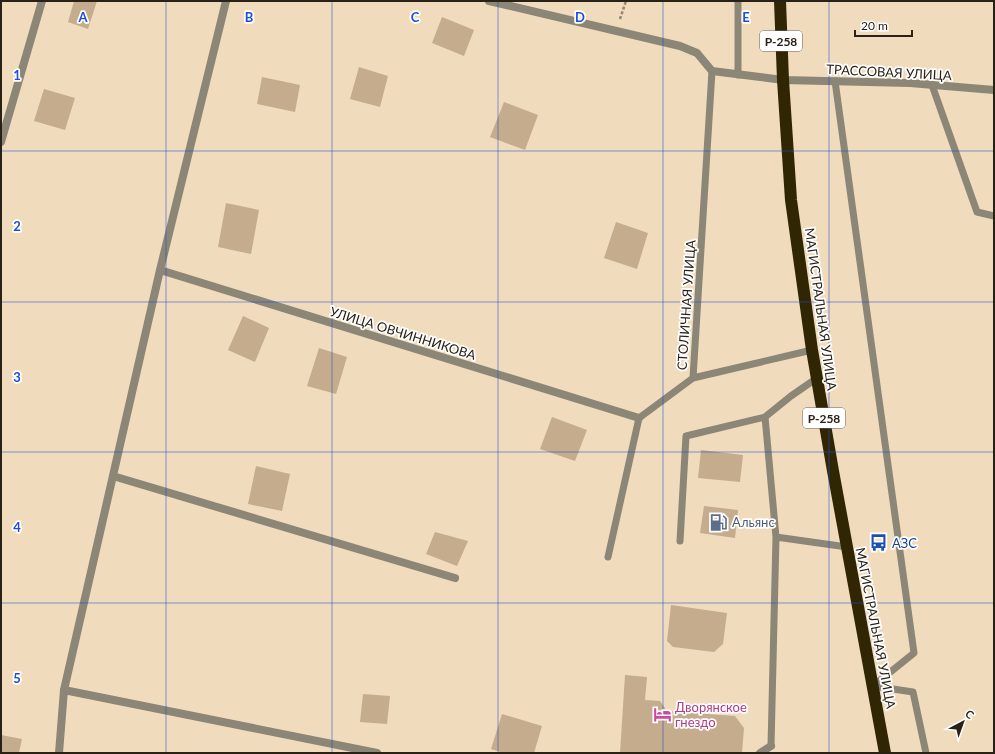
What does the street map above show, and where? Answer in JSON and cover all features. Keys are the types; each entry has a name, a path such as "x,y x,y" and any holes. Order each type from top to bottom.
{"highway":[{"name":"Р-258","path":"780,1 783,80"},
{"name":"МАГИСТРАЛЬНАЯ УЛИЦА","path":"783,80 791,200 812,350 885,753"}],"street":[{"path":"1,142 42,1"},
{"path":"59,753 64,690 160,270 226,1"},
{"path":"490,1 680,46 697,54 712,71"},
{"name":"ТРАССОВАЯ УЛИЦА","path":"712,71 783,80 910,83 994,90"},
{"name":"УЛИЦА ОВЧИННИКОВА","path":"160,270 639,418"},
{"path":"113,476 455,578"},
{"path":"64,690 377,753"},
{"path":"760,753 771,746"}],"lane":[{"path":"738,1 738,74"},
{"name":"СТОЛИЧНАЯ УЛИЦА","path":"639,418 693,378 712,71"},
{"path":"835,81 914,653 873,686"},
{"path":"932,85 978,212 994,216"},
{"path":"693,378 812,350"},
{"path":"680,541 686,436 765,417 791,396 817,378"},
{"path":"765,417 776,537 771,746"},
{"path":"608,557 639,418"},
{"path":"776,537 847,547"},
{"path":"873,686 912,692 926,753"}],"path":[{"path":"616,31 626,1"}],"building":[{"path":"74,1 97,1 88,29 68,22"},
{"path":"442,17 474,30 464,56 432,43"},
{"path":"359,67 388,76 380,107 350,99"},
{"path":"262,77 300,85 295,112 257,104"},
{"path":"44,89 75,98 65,130 34,121"},
{"path":"504,102 538,115 525,150 490,137"},
{"path":"226,203 259,210 251,254 218,247"},
{"path":"616,222 648,233 637,269 604,258"},
{"path":"243,316 269,328 255,362 228,350"},
{"path":"319,348 347,357 336,394 307,386"},
{"path":"552,417 587,430 575,461 540,449"},
{"path":"701,450 743,455 740,482 698,478"},
{"path":"256,466 290,474 282,511 248,504"},
{"name":"Альянс","path":"704,506 738,510 735,538 700,533"},
{"path":"435,532 468,541 457,566 426,554"},
{"path":"671,605 727,613 723,644 714,652 673,647 667,641"},
{"name":"Дворянское гнездо","path":"625,675 647,677 645,700 660,701 667,711 735,716 744,728 742,753 620,753"},
{"path":"363,694 390,696 387,724 360,722"},
{"path":"502,714 542,726 534,753 504,753 491,749"},
{"path":"1,735 22,739 19,753 1,753"}],"place":[{"name":"Альянс","path":"719,522"},
{"name":"АЗС","path":"879,543"},
{"name":"Дворянское гнездо","path":"662,714"}]}
